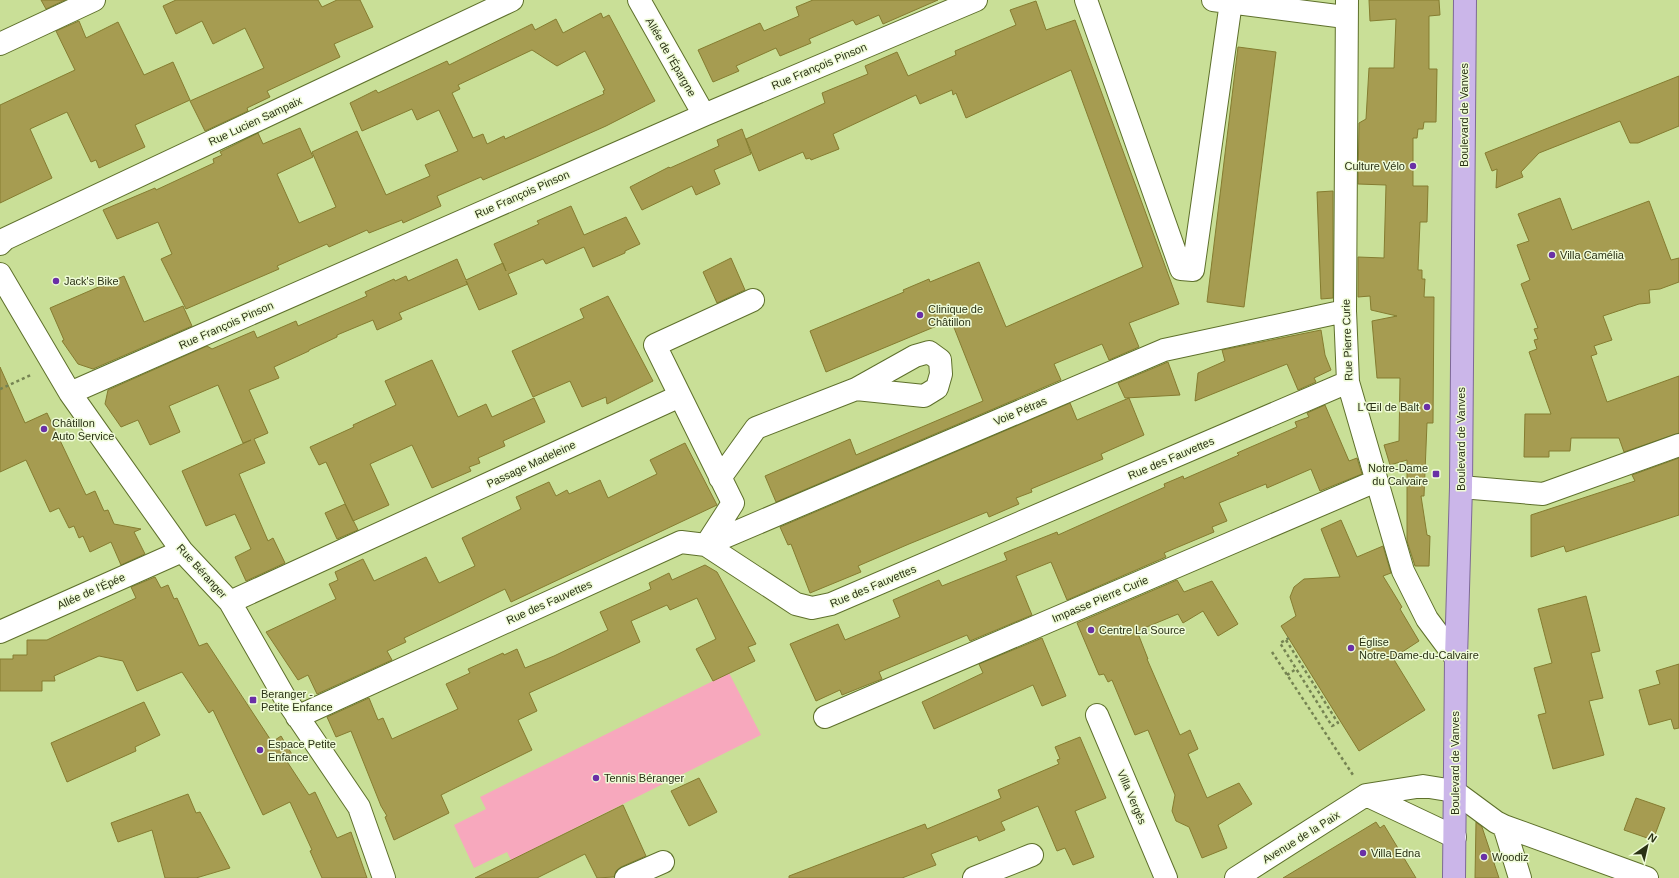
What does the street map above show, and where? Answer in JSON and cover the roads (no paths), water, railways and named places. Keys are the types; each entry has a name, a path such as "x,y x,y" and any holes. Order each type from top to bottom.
{"main road":[{"name":"Boulevard de Vanves","path":"1454,878 1456,658 1461,488 1464,0"}],"street":[{"path":"0,44 94,0"},
{"name":"Rue Lucien Sampaix","path":"0,244 5,239 512,0"},
{"name":"Allée de l'Épargne","path":"639,0 704,115"},
{"name":"Rue François Pinson","path":"70,393 704,115 939,7 976,0"},
{"path":"1086,0 1181,270 1193,270 1222,1 1346,8"},
{"name":"Rue Pierre Curie","path":"1346,8 1345,311 1348,382 1403,571 1427,619 1456,658"},
{"name":"Rue Béranger","path":"0,274 70,393 182,551 230,602 298,716 359,807 384,878"},
{"path":"706,544 732,503 655,345 752,300"},
{"name":"Voie Pétras","path":"706,544 1164,350 1345,311"},
{"name":"Rue des Fauvettes","path":"298,716 682,542 706,544 796,604 812,608 831,604 1348,382"},
{"path":"720,478 756,428 856,389"},
{"name":"Passage Madeleine","path":"230,602 680,396"},
{"path":"1461,488 1543,494 1679,445"},
{"name":"Impasse Pierre Curie","path":"825,717 1376,481"},
{"name":"Allée de l'Épée","path":"0,632 182,551"},
{"name":"Villa Vergès","path":"1097,715 1166,878"},
{"name":"Avenue de la Paix","path":"1236,878 1366,795 1423,786 1454,791"},
{"path":"1454,791 1504,826 1647,878"},
{"path":"1366,795 1455,837"},
{"path":"1504,826 1520,878"},
{"path":"974,878 1032,855"},
{"path":"626,878 663,862"}],"place":[{"name":"Culture Vélo","path":"1413,166"},
{"name":"Villa Camélia","path":"1552,255"},
{"name":"Jack's Bike","path":"56,281"},
{"name":"Clinique de Châtillon","path":"920,315"},
{"name":"L'Œil de Balt","path":"1427,407"},
{"name":"Châtillon Auto Service","path":"44,429"},
{"name":"Notre-Dame du Calvaire","path":"1436,474"},
{"name":"Centre La Source","path":"1091,630"},
{"name":"Église Notre-Dame-du-Calvaire","path":"1351,648"},
{"name":"Beranger - Petite Enfance","path":"253,700"},
{"name":"Espace Petite Enfance","path":"260,750"},
{"name":"Tennis Béranger","path":"596,778"},
{"name":"Villa Edna","path":"1363,853"},
{"name":"Woodiz","path":"1484,857"}]}
